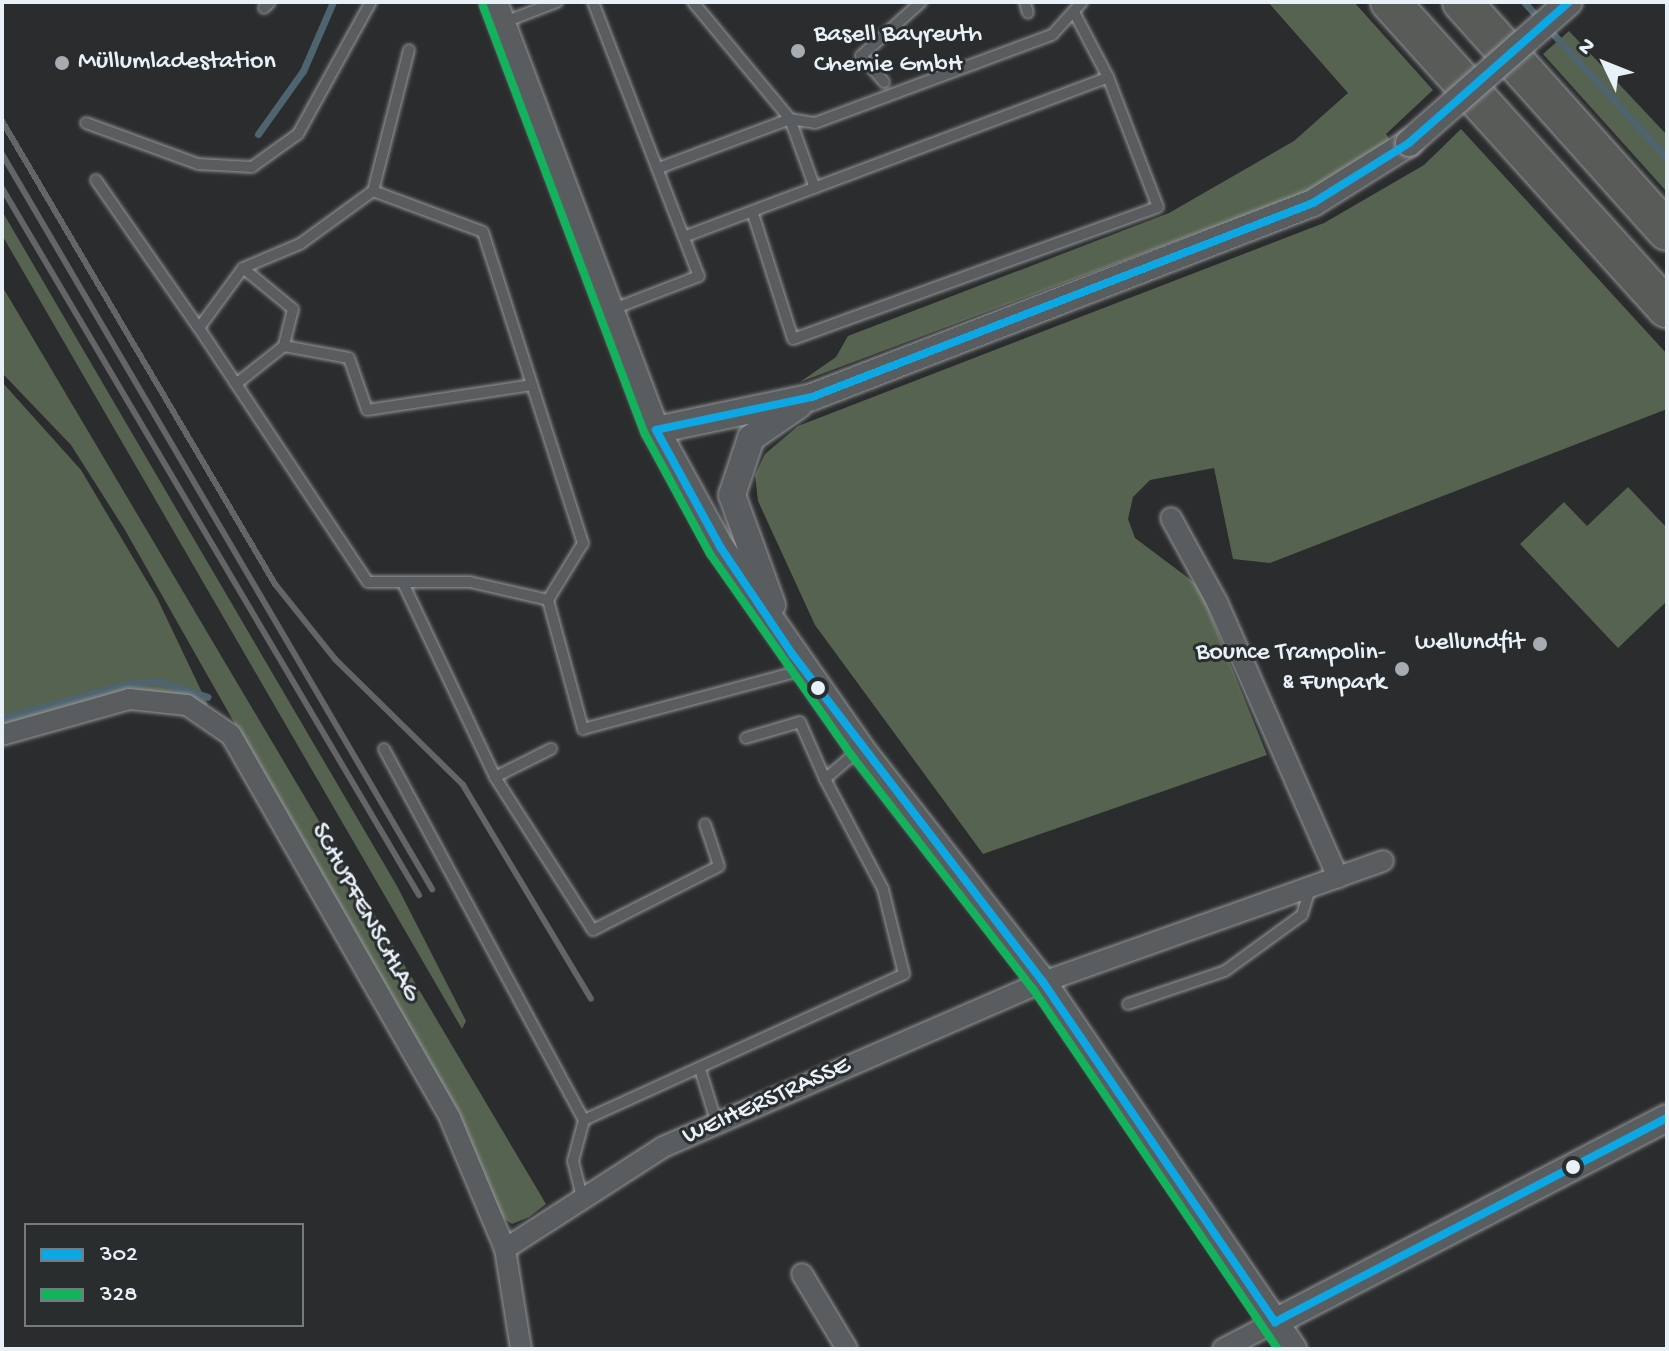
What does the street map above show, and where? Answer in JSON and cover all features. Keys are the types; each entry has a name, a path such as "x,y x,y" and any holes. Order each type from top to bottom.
{"highway":[{"path":"1390,2 1667,309"},
{"path":"1462,2 1667,231"}],"street":[{"path":"656,430 812,397 1259,226 1356,181 1409,143 1569,2"},
{"path":"498,12 656,430 721,548 861,749 1043,982 1293,1349"},
{"path":"798,662 732,495 751,438 812,397"},
{"path":"1171,518 1217,602 1338,878"},
{"name":"SCHUPFENSCHLAG","path":"2,735 129,699 187,705 231,735 450,1118 505,1249 521,1349"},
{"name":"WEIHERSTRASSE","path":"505,1249 582,1197 717,1124 1043,982 1383,861"},
{"path":"1223,1349 1667,1118"},
{"path":"802,1274 847,1349"}],"lane":[{"path":"86,123 198,164 252,167 298,134 371,2"},
{"path":"498,12 557,2"},
{"path":"593,2 699,276 609,310"},
{"path":"693,2 790,119 815,188"},
{"path":"884,82 861,56 921,2"},
{"path":"659,168 790,119 830,117 1052,35 1075,14 1082,2"},
{"path":"753,214 793,339 1158,207 1108,77 1075,14"},
{"path":"199,328 243,268 300,244 373,191 409,50"},
{"path":"686,236 753,214 1108,77"},
{"path":"96,180 368,582 404,585 470,582 548,600"},
{"path":"373,191 483,232 583,543 548,600 583,729 798,662"},
{"path":"236,384 284,346 293,309 243,268"},
{"path":"284,346 349,358 367,410 532,385"},
{"path":"404,585 495,777 593,930 719,866 705,824"},
{"path":"584,1120 904,974 883,889 825,779 800,722 746,738"},
{"path":"384,749 584,1120 573,1161 582,1197"},
{"path":"495,777 551,749"},
{"path":"825,779 861,749"},
{"path":"1128,1004 1225,971 1302,915 1310,888"},
{"path":"700,1069 717,1124"}],"green space":[{"path":"1268,2 1354,2 1433,90 1386,134 1390,140 1307,192 800,382 836,357 848,336 1169,213 1294,141 1348,93"},
{"path":"1569,31 1667,135 1667,192 1543,54"},
{"path":"1461,129 1667,354 1667,409 1270,563 1233,559 1214,468 1150,480 1133,497 1128,519 1135,538 1199,586 1267,755 983,854 815,625 758,501 755,475 765,454 798,426 1324,223 1424,165"},
{"path":"2,211 397,886 466,1021 462,1029 2,235"},
{"path":"2,286 546,1204 529,1217 512,1224 503,1218 362,948 125,530 71,445 2,373"},
{"path":"2,382 81,470 157,598 208,705 128,691 2,726"},
{"path":"1628,487 1667,528 1667,601 1618,648 1520,544 1564,502 1587,526"}],"waterway":[{"path":"258,134 303,71 333,2"},
{"path":"1524,2 1667,158"},
{"path":"2,718 125,684 158,681 208,697"}],"railway":[{"path":"2,121 275,584 335,659 463,785 591,999"},
{"path":"2,154 432,889"},
{"path":"2,188 419,895"}],"transit line":[{"name":"302","path":"1569,2 1409,143 1313,203 812,397 656,430 721,548 793,655 1043,982 1275,1322 1667,1118"},
{"name":"328","path":"483,6 645,434 710,554 852,756 1033,989 1278,1349"}],"place":[{"name":"Basell Bayreuth Chemie GmbH","path":"798,51"},
{"name":"Müllumladestation","path":"62,63"},
{"name":"wellundfit","path":"1540,644"},
{"name":"Bounce Trampolin- & Funpark","path":"1402,669"}]}
